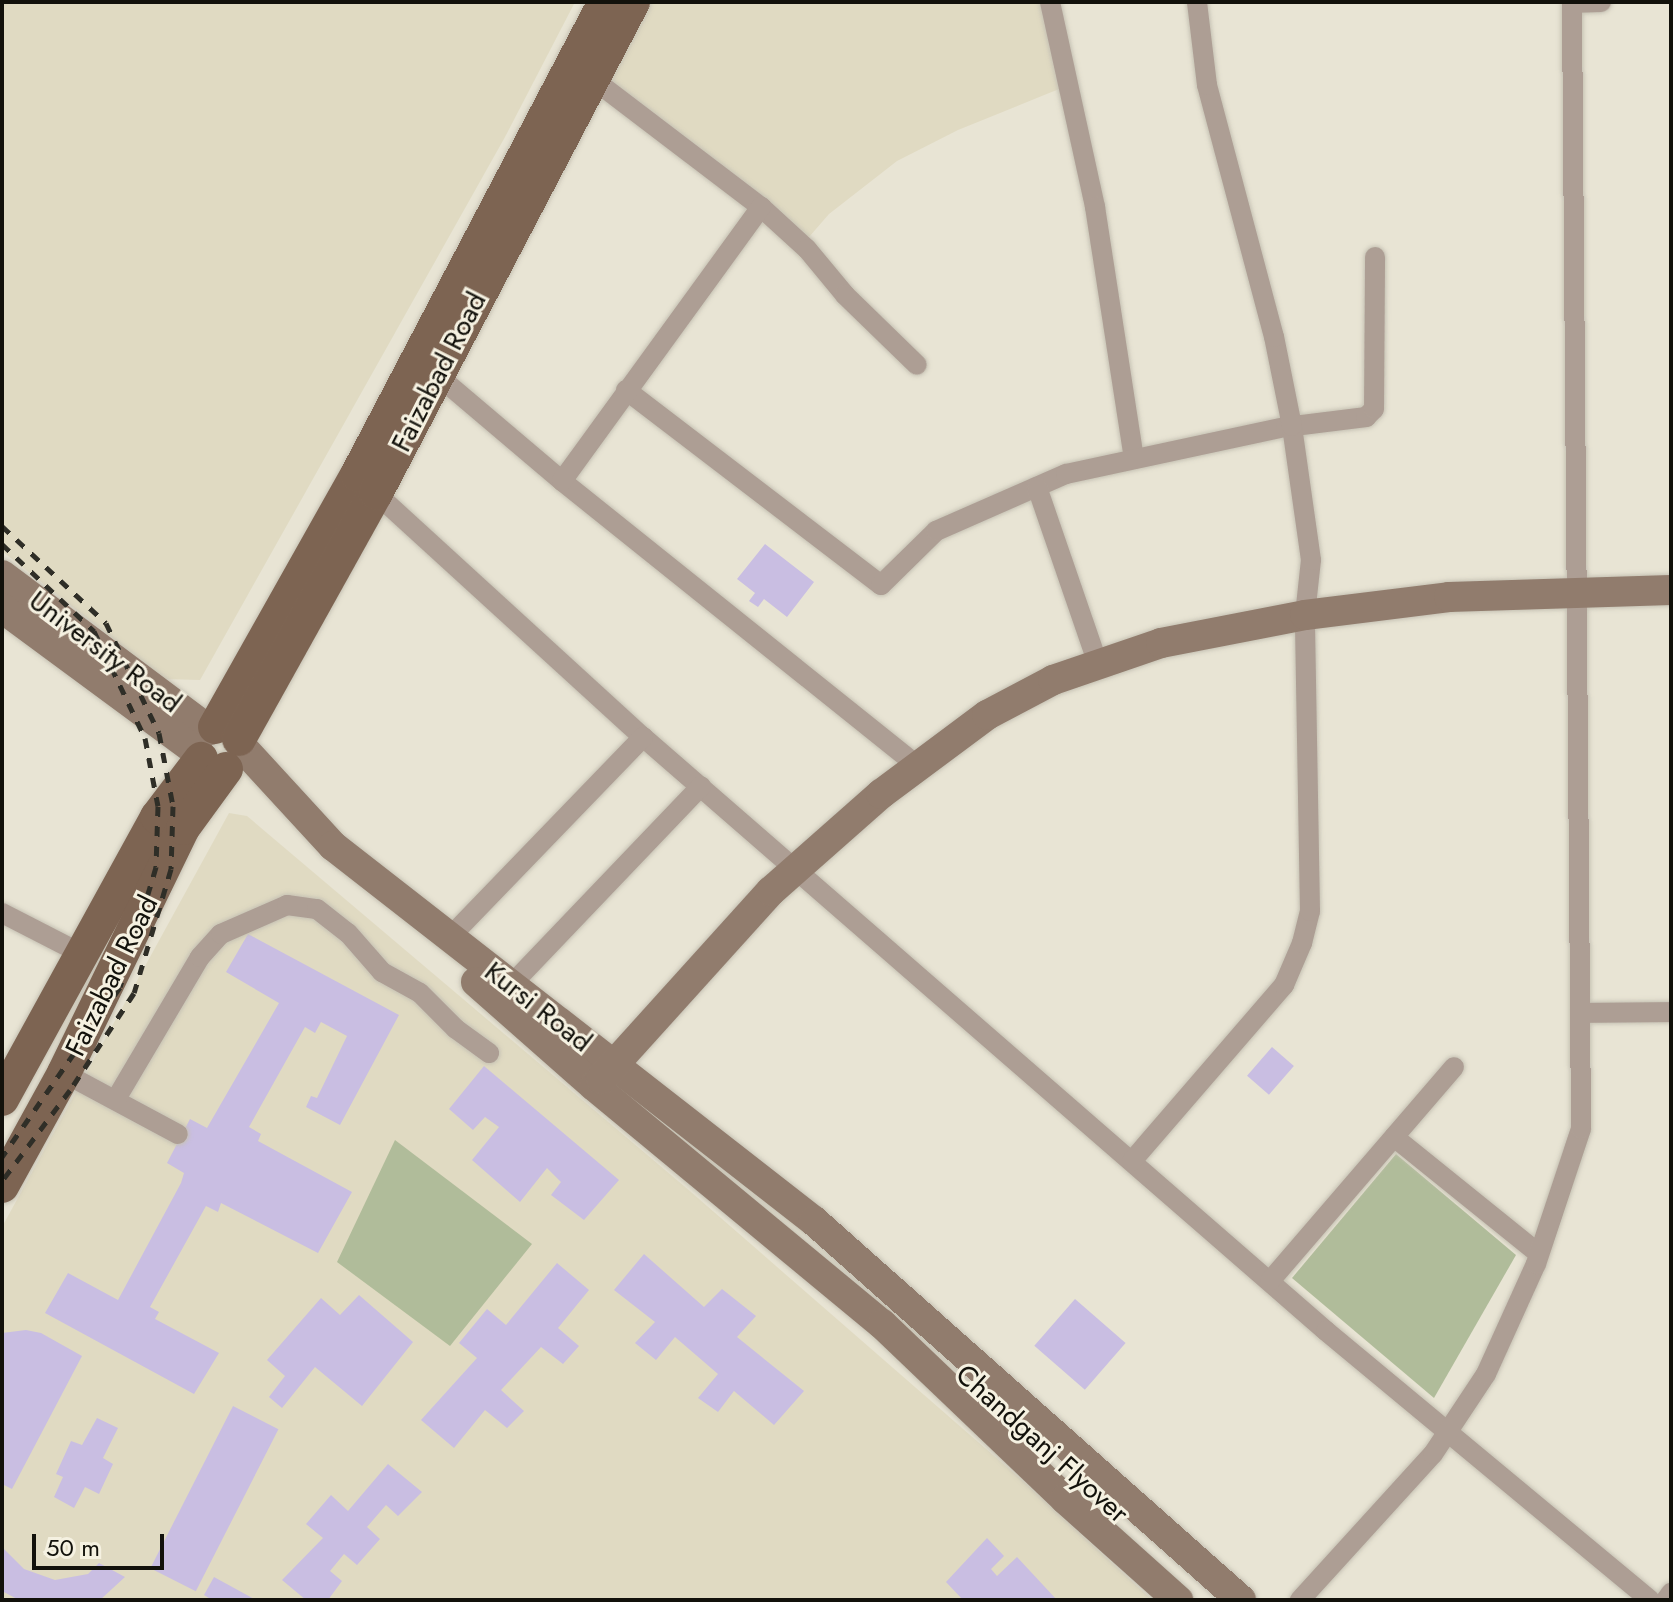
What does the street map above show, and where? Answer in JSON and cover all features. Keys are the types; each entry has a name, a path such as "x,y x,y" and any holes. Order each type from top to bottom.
{"main road":[{"name":"Faizabad Road","path":"582,72 605,2"},
{"name":"Faizabad Road","path":"2,1186 64,1073 220,749 367,484 582,72 633,2"},
{"name":"University Road","path":"2,575 220,749"},
{"path":"603,1076 771,891 797,868 918,766 987,715 1053,680 1161,643 1305,615 1449,597 1671,590"},
{"name":"University Road","path":"2,608 220,749"},
{"name":"Faizabad Road","path":"2,1099 157,817 220,749"},
{"name":"Kursi Road","path":"220,749 333,846 511,985 603,1076 814,1221 835,1263 867,1291"},
{"name":"Kursi Road","path":"220,749 603,1076 800,1256 835,1263"},
{"path":"814,1221 1241,1600"},
{"path":"800,1256 882,1324 1065,1499 1178,1600"},
{"name":"Chandganj Flyover","path":"867,1291 1028,1429 1214,1600"}],"street":[{"path":"1050,2 1095,207 1134,458"},
{"path":"1132,1161 1284,985 1302,943 1310,911 1305,615 1311,560 1292,426 1274,337 1207,85 1197,2"},
{"path":"1300,1600 1433,1454 1486,1374 1539,1254 1581,1129 1572,3 1601,2"},
{"path":"582,72 761,207 807,249 845,295 917,365"},
{"path":"562,481 761,207"},
{"path":"626,390 881,585 936,531 1066,474 1292,426 1366,417 1374,409 1375,257"},
{"path":"427,367 562,481 918,766"},
{"path":"367,484 643,737 1270,1281 1650,1600"},
{"path":"1037,487 1098,664"},
{"path":"450,937 643,737"},
{"path":"511,985 701,786"},
{"path":"116,1099 200,957 221,934 287,905 317,909 348,933 382,972 420,993 456,1029 489,1053"},
{"path":"2,913 82,954"},
{"path":"1580,1013 1671,1012"},
{"path":"1270,1281 1454,1067"},
{"path":"64,1073 178,1134"},
{"path":"1394,1137 1539,1254"},
{"path":"1666,1600 1671,1593"}],"shaded area":[{"path":"2,2 575,2 505,137 200,680 164,679 2,551"},
{"path":"649,2 1042,2 1059,89 958,130 897,161 829,214 809,237 606,79"},
{"path":"229,813 247,816 691,1192 1024,1482 1152,1600 2,1600 2,1227"}],"green space":[{"path":"395,1140 532,1244 450,1346 337,1262"},
{"path":"1396,1154 1516,1255 1434,1398 1292,1278"}],"building":[{"path":"765,544 814,582 787,617 764,599 758,607 749,601 755,593 737,579"},
{"path":"248,934 399,1015 340,1125 306,1107 311,1096 317,1098 347,1036 321,1022 315,1033 305,1027 249,1127 261,1134 258,1141 352,1192 318,1253 221,1203 218,1212 206,1206 150,1307 159,1312 155,1319 219,1353 194,1394 45,1313 68,1273 118,1300 181,1183 184,1173 167,1163 190,1119 207,1128 279,1003 226,972"},
{"path":"1272,1047 1294,1066 1269,1095 1247,1076"},
{"path":"484,1066 619,1180 584,1220 551,1195 561,1182 547,1168 520,1202 472,1160 499,1127 485,1117 473,1130 449,1109"},
{"path":"644,1254 704,1307 722,1289 756,1316 737,1337 804,1391 774,1425 734,1391 718,1412 698,1398 718,1374 675,1337 656,1360 635,1343 655,1322 614,1290"},
{"path":"557,1263 589,1290 558,1328 579,1346 563,1364 541,1347 501,1390 524,1411 507,1428 485,1410 454,1448 421,1420 477,1358 459,1343 487,1309 506,1325"},
{"path":"359,1295 413,1342 362,1406 315,1367 282,1408 269,1397 285,1376 267,1360 321,1298 340,1315"},
{"path":"1075,1299 1126,1343 1085,1390 1034,1346"},
{"path":"26,1330 41,1333 82,1356 12,1489 2,1484 2,1333"},
{"path":"233,1406 278,1429 196,1591 150,1568"},
{"path":"97,1418 118,1428 103,1458 113,1464 99,1494 85,1487 74,1508 54,1497 63,1477 56,1474 71,1441 82,1445"},
{"path":"388,1464 422,1492 398,1516 386,1505 367,1527 380,1539 357,1565 344,1554 330,1571 342,1581 328,1600 306,1600 282,1580 323,1538 306,1524 331,1495 348,1511"},
{"path":"987,1538 1004,1556 991,1569 997,1576 1017,1557 1057,1600 963,1600 946,1582"},
{"path":"2,1547 24,1569 55,1580 88,1574 99,1563 125,1577 100,1600 19,1600 2,1591"},
{"path":"214,1577 256,1600 212,1600 204,1595"}],"railway":[{"path":"2,526 106,623 159,733 173,806 171,869 134,993 70,1090 2,1181"},
{"path":"2,544 94,631 145,738 158,806 156,867 120,987 2,1157"}]}
